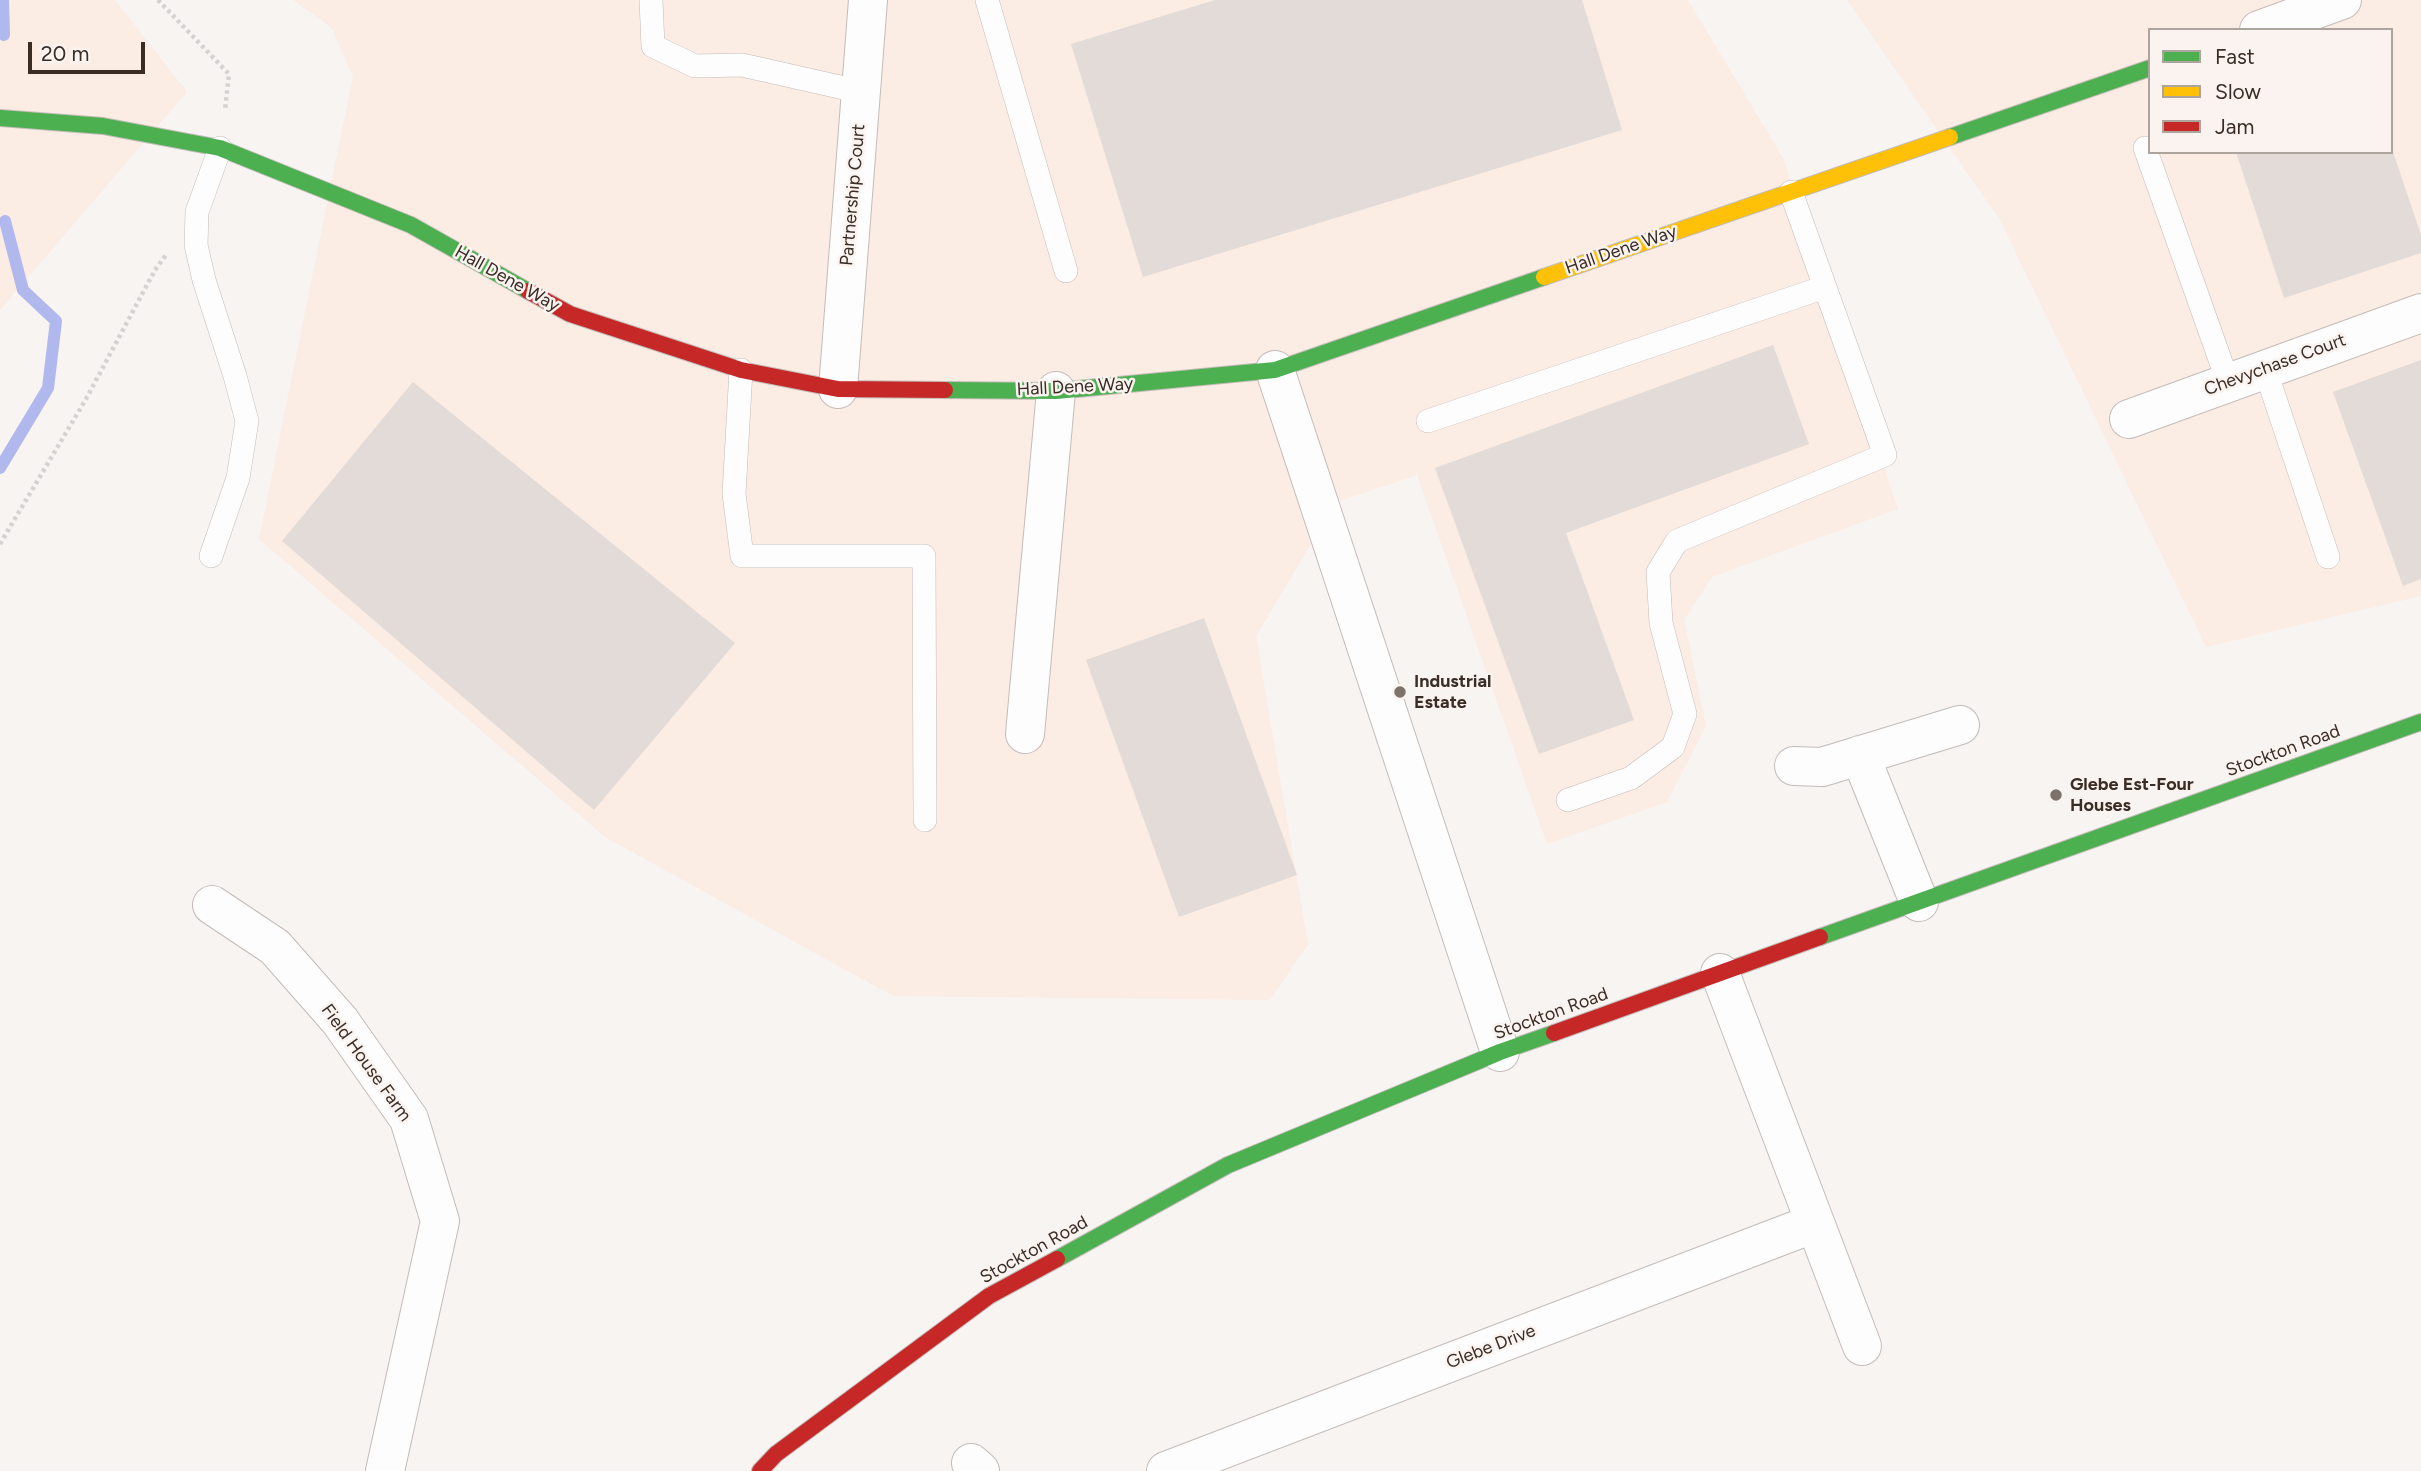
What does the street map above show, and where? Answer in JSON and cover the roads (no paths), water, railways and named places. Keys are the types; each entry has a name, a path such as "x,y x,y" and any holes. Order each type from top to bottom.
{"street":[{"name":"Partnership Court","path":"838,389 869,0"},
{"path":"2264,18 2342,0"},
{"name":"Hall Dene Way","path":"0,118 103,126 220,148 411,225 570,314 741,370 838,389 1056,391 1275,370 2148,69"},
{"name":"Chevychase Court","path":"2129,418 2421,313"},
{"path":"1275,370 1500,1052"},
{"path":"1025,734 1056,391"},
{"name":"Stockton Road","path":"760,1471 776,1454 989,1296 1227,1166 1500,1052 2421,722"},
{"path":"1794,766 1822,767 1960,725"},
{"path":"1860,755 1919,902"},
{"name":"Field House Farm","path":"212,905 275,947 340,1021 409,1119 417,1144 440,1221 385,1471"},
{"path":"1720,973 1862,1346"},
{"name":"Glebe Drive","path":"1166,1471 1815,1223"}],"lane":[{"path":"651,0 653,46 695,66 742,65 862,92"},
{"path":"987,0 1066,271"},
{"path":"211,556 239,478 247,421 196,245 197,212 220,148"},
{"path":"2145,148 2228,382"},
{"path":"1568,800 1631,778 1673,747 1685,714 1661,623 1658,572 1677,541 1885,455 1791,192"},
{"path":"1428,421 1825,287"},
{"path":"2264,369 2328,557"},
{"path":"741,370 734,494 742,556 924,556 925,820"}],"waterway":[{"path":"3,0 4,35"},
{"path":"0,468 48,388 56,321 23,290 5,221"}],"place":[{"name":"Industrial Estate","path":"1400,692"},
{"name":"Glebe Est-Four Houses","path":"2056,795"}]}
